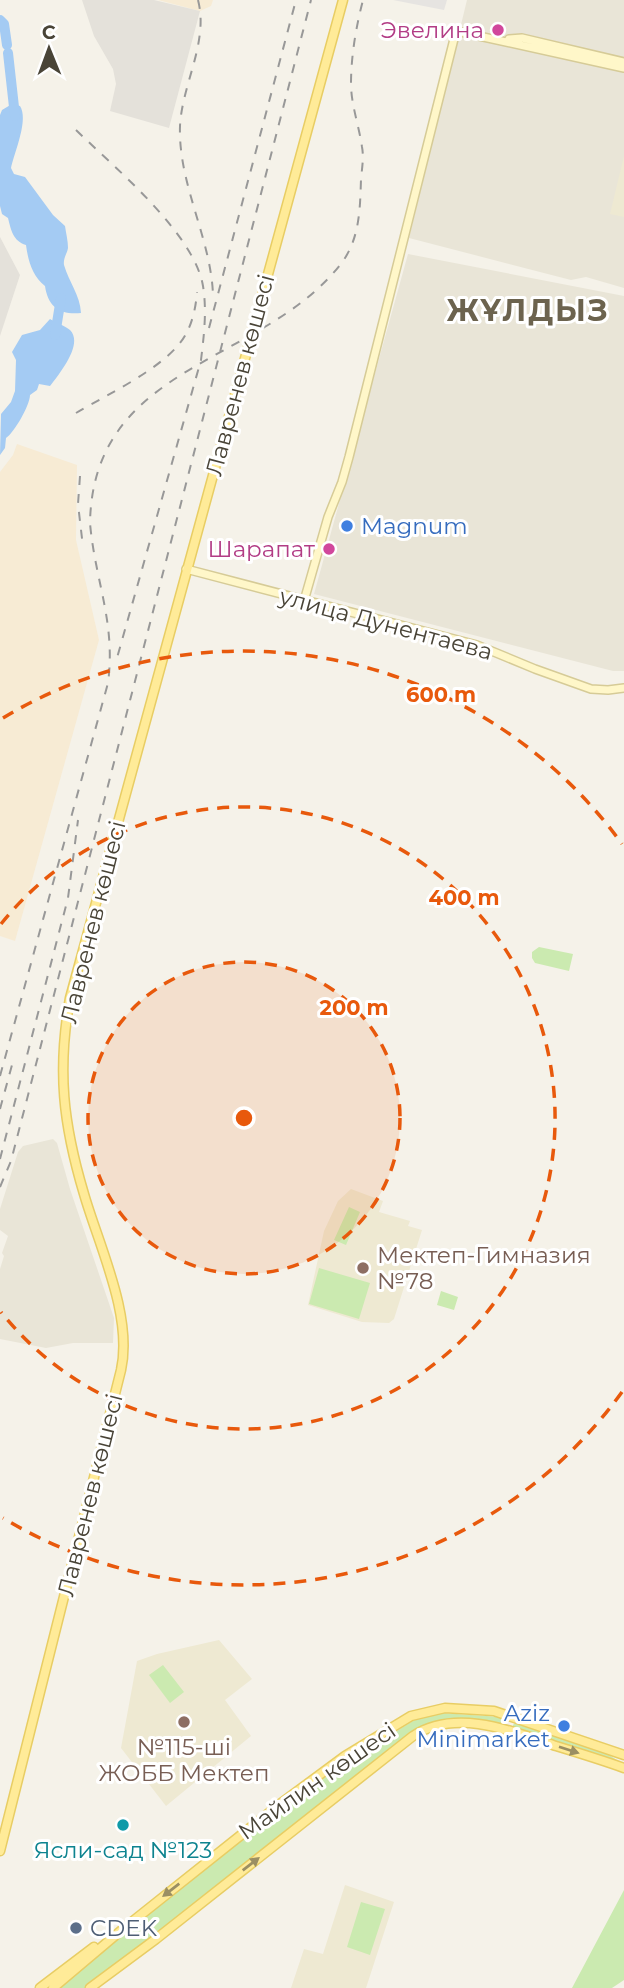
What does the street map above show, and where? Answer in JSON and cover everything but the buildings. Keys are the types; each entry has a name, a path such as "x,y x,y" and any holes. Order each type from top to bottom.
{"main road":[{"name":"Лавренев көшесі","path":"0,1851 121,1370 124,1346 115,1294 84,1195 68,1124 63,1088 65,1026 78,966 343,0"},
{"name":"Майлин көшесі","path":"53,1988 123,1928 279,1804 345,1756 411,1716 432,1710 463,1708 494,1711 624,1755"},
{"path":"508,1730 513,1717"},
{"name":"Майлин көшесі","path":"90,1988 422,1730 431,1726 454,1723 508,1730 624,1768"},
{"path":"40,1988 81,1955 123,1928"},
{"path":"100,1988 139,1952"}],"street":[{"path":"304,601 328,517 349,457 456,31 624,68"},
{"path":"498,40 522,38 624,62"},
{"name":"улица Дунентаева","path":"187,569 477,645 583,687 608,690 624,688"}],"shaded area":[{"path":"82,0 154,0 200,11 169,128 110,111 116,84 113,69 94,36"},
{"path":"158,0 213,0 211,6 200,11"},
{"path":"393,0 447,0 444,10"},
{"path":"467,0 624,0 624,288 586,277 571,280 409,238"},
{"path":"624,156 624,217 610,214"},
{"path":"0,237 20,275 0,336"},
{"path":"408,254 624,296 624,671 613,671 314,594"},
{"path":"17,444 77,465 76,540 99,640 15,941 0,936 0,472 13,455"},
{"path":"53,1139 57,1143 114,1318 113,1343 73,1343 46,1348 0,1339 0,1269 8,1236 0,1230 0,1209 18,1152 23,1146"},
{"name":"Мектеп-Гимназия №78","path":"351,1189 383,1201 379,1212 410,1221 408,1226 422,1230 394,1319 389,1323 362,1322 308,1305 324,1231 338,1201"},
{"name":"№115-ші ЖОББ Мектеп","path":"219,1640 252,1679 225,1700 251,1736 166,1806 121,1748 137,1661"},
{"path":"345,1885 394,1902 366,1988 291,1988 304,1949 323,1954"}],"green space":[{"path":"539,947 573,954 569,971 535,963 532,952"},
{"path":"349,1207 360,1212 346,1245 334,1240"},
{"path":"319,1268 370,1283 359,1319 309,1304"},
{"path":"441,1291 458,1297 454,1310 437,1305"},
{"path":"163,1665 184,1692 170,1703 149,1675"},
{"path":"442,1713 501,1717 505,1724 502,1726 483,1722 412,1733 86,1988 60,1988 158,1906 316,1781 416,1719"},
{"path":"515,1723 609,1755 620,1762 513,1730"},
{"path":"624,1890 624,1980 612,1988 572,1988"},
{"path":"361,1902 385,1909 370,1955 347,1947"}],"water":[{"path":"12,104 20,106 23,119 11,168 14,174 25,177 53,215 65,226 68,248 64,265 79,300 81,313 67,313 52,304 45,286 31,267 26,245 15,238 8,218 2,214 0,115 2,110"},
{"path":"50,319 70,330 74,336 72,351 50,386 39,384 37,390 30,395 25,412 6,438 5,448 0,455 1,414 11,402 15,391 16,360 12,352 22,335 40,330"}],"waterway":[{"path":"0,20 4,24 7,45"},
{"path":"8,53 15,116"},
{"path":"55,335 61,298"}],"railway":[{"path":"198,0 200,32 182,110 181,148 189,190 207,253 213,295"},
{"path":"209,328 296,0"},
{"path":"0,1187 11,1161 311,0"},
{"path":"0,1076 108,683 110,661 107,621 90,523 98,470 119,429 150,397 307,298 347,255 358,224 363,163 351,84 354,42 363,0"},
{"path":"76,130 131,182 169,223 197,266 204,295 205,323 201,360 117,658"},
{"path":"76,413 137,378 178,346 191,324 197,292"},
{"path":"80,476 78,504 83,547"},
{"path":"0,1159 68,898 78,820"},
{"path":"0,1109 12,1065"}],"place":[{"name":"Эвелина","path":"498,30"},
{"name":"Magnum","path":"347,526"},
{"name":"Шарапат","path":"329,549"},
{"name":"Мектеп-Гимназия №78","path":"363,1268"},
{"name":"№115-ші ЖОББ Мектеп","path":"184,1722"},
{"name":"Aziz Minimarket","path":"564,1726"},
{"name":"Ясли-сад №123","path":"123,1825"},
{"name":"CDEK","path":"76,1928"}],"district":[{"name":"ЖҰЛДЫЗ","path":"528,310"}]}
